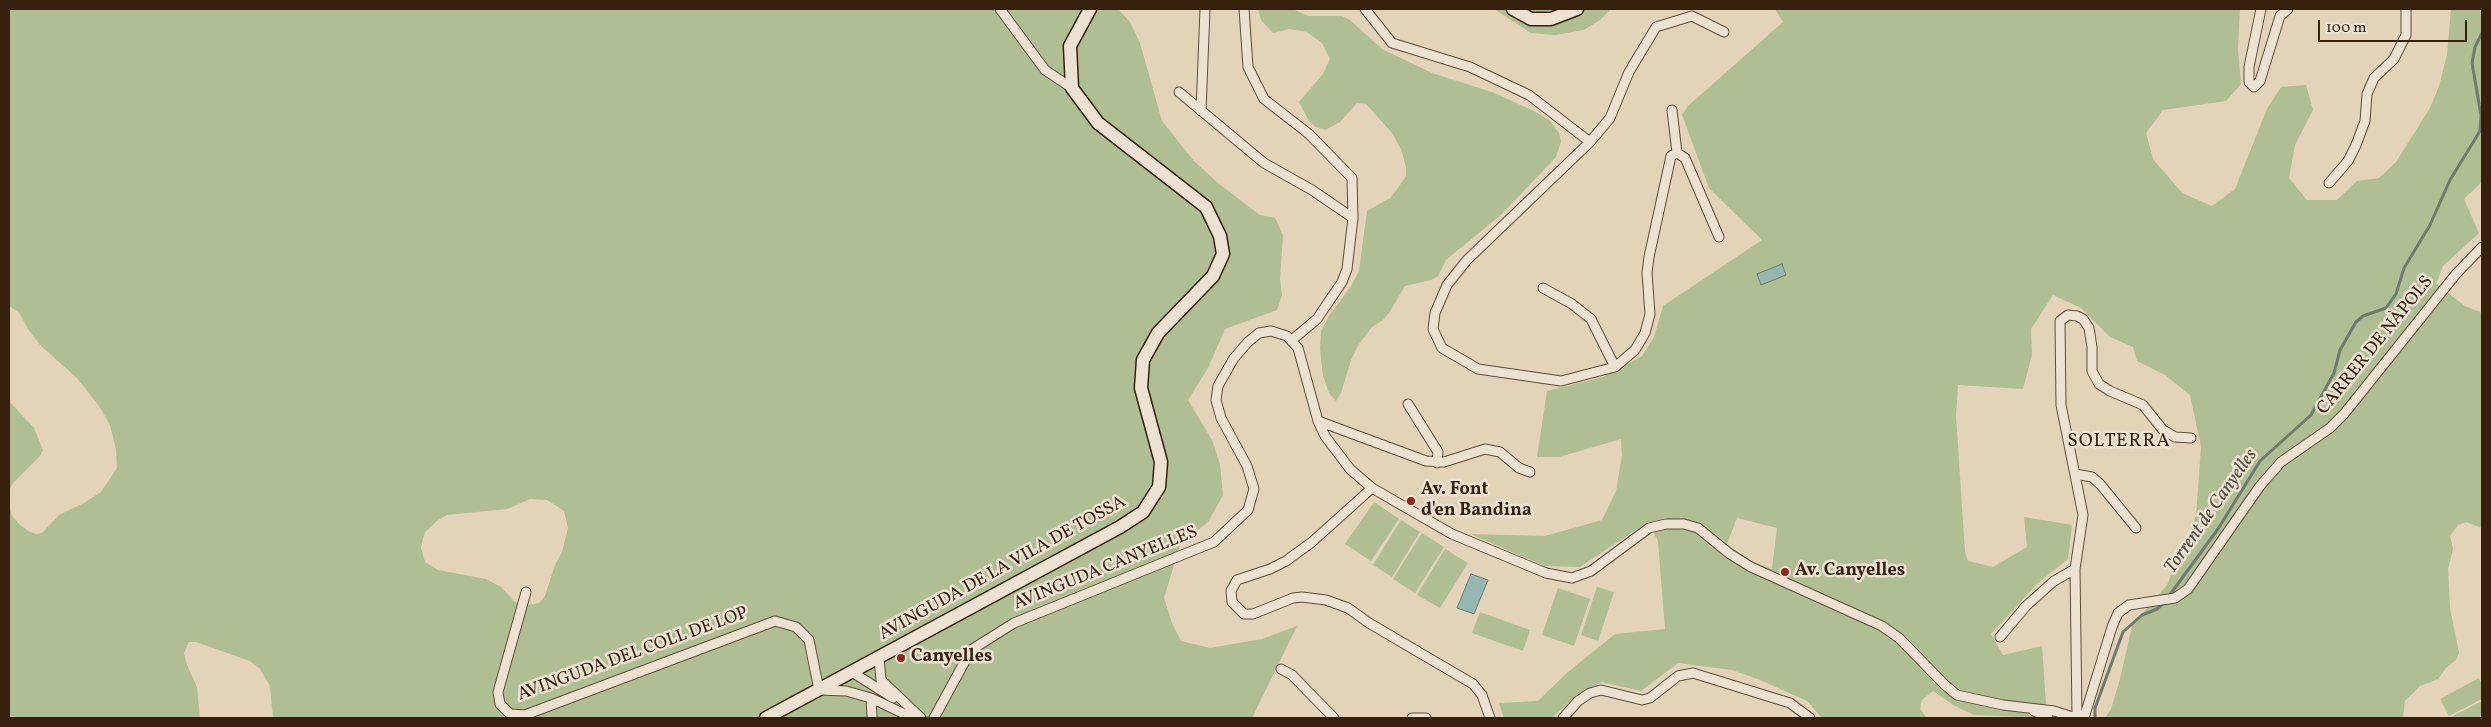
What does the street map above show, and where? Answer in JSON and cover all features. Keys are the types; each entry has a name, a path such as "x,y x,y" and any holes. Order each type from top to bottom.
{"main road":[{"path":"1072,88 1070,46 1090,9"},
{"path":"1513,9 1530,19 1551,19 1577,9"},
{"name":"AVINGUDA DE LA VILA DE TOSSA","path":"766,718 1120,527 1142,512 1159,487 1161,462 1141,388 1143,360 1158,333 1213,276 1223,254 1220,236 1206,207 1098,123 1072,88"}],"street":[{"path":"1000,9 1045,70 1072,88"},
{"path":"1201,110 1205,9"},
{"path":"1244,9 1248,67 1264,99 1309,134 1352,178 1353,218 1351,251 1342,282 1317,319 1292,340 1302,356 1318,421 1325,436 1350,469 1372,488 1452,534 1559,577 1572,578 1591,571 1649,528 1684,524 1698,528 1730,554 1752,567 1882,626 1900,638 1945,686 1957,696 1972,700 2054,711 2078,717 2075,569 2083,515 2061,405 2060,321 2068,315 2077,316 2089,328 2092,347 2092,371 2099,384 2110,391 2143,405 2163,430 2175,437 2190,438"},
{"path":"1365,9 1392,43 1470,67 1529,95 1590,142"},
{"path":"2261,9 2250,67 2249,82 2254,87 2260,80 2280,16 2288,9"},
{"path":"2329,183 2348,160 2356,145 2365,120 2367,94 2374,78 2394,59 2406,35 2406,9"},
{"path":"1677,153 1671,156 1648,257 1647,273 1650,314 1646,333 1634,350 1615,366 1561,381 1478,369 1442,348 1433,329 1435,313 1447,285 1467,260 1590,142 1610,118 1629,72 1656,27 1692,16 1724,32"},
{"path":"1179,92 1264,162 1312,190 1353,218"},
{"path":"1672,110 1677,153"},
{"path":"1677,153 1685,158 1719,237"},
{"name":"CARRER DE NÀPOLS","path":"2078,717 2118,613 2129,604 2175,598 2188,589 2260,486 2281,462 2330,428 2344,414 2456,274 2482,247"},
{"path":"1543,288 1572,304 1591,319 1615,366"},
{"name":"AVINGUDA CANYELLES","path":"934,718 971,650 1014,623 1214,542 1248,510 1254,489 1247,466 1221,418 1216,400 1218,386 1234,358 1259,333 1271,331 1281,333 1292,340"},
{"path":"1408,404 1438,452 1437,463"},
{"path":"1318,421 1437,463 1485,448 1500,452 1519,468 1530,472"},
{"path":"2075,474 2092,477 2100,484 2136,528"},
{"path":"1372,488 1312,542 1286,561 1270,569 1237,580 1231,591 1232,602 1244,614 1253,614 1293,598 1302,597 1326,600 1348,608 1369,623 1473,684 1482,695 1490,718"},
{"path":"2000,637 2026,606 2054,581 2075,569"},
{"name":"AVINGUDA DEL COLL DE LOP","path":"526,592 498,692 500,704 510,714 525,715 774,621 796,626 809,640 819,690"},
{"path":"879,658 881,680 906,706"},
{"path":"1281,668 1292,675 1334,718"},
{"path":"852,672 906,706 921,718"},
{"path":"1563,718 1578,701 1590,693 1601,690 1642,700 1650,698 1678,676 1692,674 1790,703 1810,718"},
{"path":"819,690 846,691 871,698 912,718"},
{"path":"871,698 872,716"},
{"path":"2027,708 2048,718"},
{"path":"1412,718 1426,718"}],"green space":[{"path":"9,9 1118,9 1130,22 1140,43 1162,121 1194,161 1218,183 1260,215 1275,218 1283,235 1280,279 1282,295 1277,310 1225,329 1208,368 1188,400 1212,440 1220,464 1223,495 1208,522 1180,545 1164,598 1172,623 1181,641 1210,648 1262,639 1297,626 1252,718 273,718 270,686 260,669 250,661 196,642 189,642 184,653 197,687 200,718 9,718 9,506 12,516 20,525 30,532 42,533 59,515 101,492 117,468 116,449 110,425 99,406 77,378 40,345 28,329 19,312 9,306","holes":["530,499 547,500 564,511 568,528 562,552 555,565 545,596 539,603 523,606 516,603 501,587 486,579 438,570 425,562 421,548 425,532 438,520 447,515 507,509"]},
{"path":"1258,9 1292,9 1309,16 1342,16 1350,20 1382,49 1432,73 1492,92 1534,111 1549,120 1559,133 1561,142 1556,157 1502,214 1446,260 1438,276 1431,280 1405,286 1389,313 1383,320 1372,327 1359,344 1351,360 1341,393 1336,401 1329,393 1323,376 1320,349 1321,331 1359,271 1367,211 1390,198 1406,176 1406,167 1401,149 1392,133 1366,104 1357,103 1340,122 1325,130 1316,127 1309,121 1299,102 1323,74 1330,59 1322,43 1307,32 1289,29 1273,33 1261,20"},
{"path":"1494,9 1611,9 1600,20 1584,30 1555,35 1531,33"},
{"path":"1775,9 2240,9 2238,49 2241,84 2226,101 2163,110 2146,133 2153,159 2182,193 2212,206 2235,189 2267,109 2281,87 2306,85 2313,110 2295,145 2289,178 2307,200 2337,200 2357,181 2379,178 2396,162 2430,108 2439,86 2447,55 2451,9 2482,9 2482,182 2464,199 2479,233 2443,266 2436,284 2465,306 2482,313 2482,528 2466,522 2458,525 2450,536 2453,549 2448,569 2450,608 2459,653 2456,660 2446,668 2438,679 2420,686 2405,701 2403,718 2105,718 2111,709 2120,679 2132,626 2167,585 2196,516 2201,447 2190,395 2165,375 2137,361 2133,347 2110,337 2081,308 2053,295 2031,329 2032,355 2023,389 1958,385 1956,416 1965,552 1968,561 1993,567 2027,547 2024,517 2072,525 2068,559 2038,583 1991,634 2003,655 2042,646 2047,718 1974,715 1953,705 1933,691 1922,700 1920,709 1927,718 1822,718 1807,701 1760,680 1732,670 1678,663 1641,691 1602,682 1578,694 1552,718 1504,718 1499,703 1538,701 1568,672 1615,634 1665,629 1658,541 1648,522 1580,567 1545,566 1470,534 1545,536 1602,520 1616,491 1622,455 1621,439 1559,457 1537,457 1547,391 1603,377 1642,356 1654,337 1663,306 1762,240 1709,188 1682,115 1688,106 1783,22","holes":["1737,518 1777,528 1772,569 1749,560 1727,544"]},
{"path":"9,401 34,428 43,450 40,456 13,483 9,491"},
{"path":"1374,502 1399,519 1371,561 1345,544"},
{"path":"1401,520 1420,532 1392,577 1373,565"},
{"path":"1422,533 1444,547 1415,593 1393,579"},
{"path":"1445,549 1468,563 1440,608 1417,595"},
{"path":"1597,587 1614,592 1598,641 1581,635"},
{"path":"1558,588 1590,599 1574,646 1542,635"},
{"path":"1480,612 1530,630 1523,651 1472,633"},
{"path":"2479,678 2482,685 2482,699 2449,716 2440,699"},
{"path":"2482,701 2482,718 2449,718"}],"water":[{"path":"1782,264 1786,275 1761,285 1757,274"},
{"path":"1471,574 1488,580 1474,614 1457,608"}],"waterway":[{"name":"Torrent de Canyelles","path":"2169,596 2218,529 2260,461 2311,415 2334,373 2340,350 2356,322 2363,316 2386,308 2396,294 2404,268 2430,225 2450,180 2480,131 2481,115 2472,63 2475,47 2482,33"},
{"name":"Torrent de Canyelles","path":"2095,718 2095,708 2123,632 2142,615 2157,609 2165,602"}],"place":[{"name":"Av. Font d'en Bandina","path":"1411,501"},
{"name":"Av. Canyelles","path":"1785,572"},
{"name":"Canyelles","path":"901,658"}],"district":[{"name":"SOLTERRA","path":"2119,443"}]}
